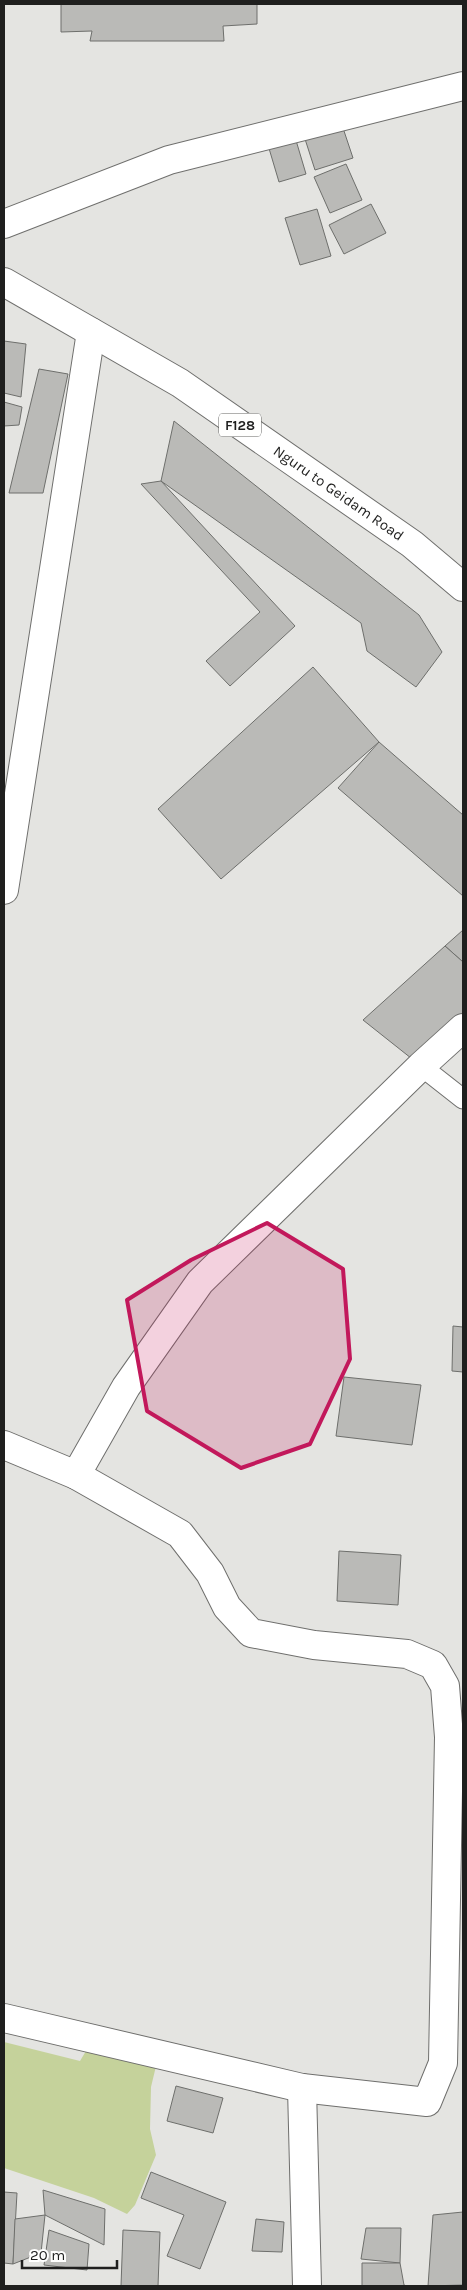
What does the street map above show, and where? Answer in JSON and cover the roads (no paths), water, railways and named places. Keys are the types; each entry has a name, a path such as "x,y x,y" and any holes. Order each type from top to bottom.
{"street":[{"path":"4,224 169,160 463,86"},
{"name":"Nguru to Geidam Road","path":"4,282 180,383 412,544 463,587"},
{"path":"4,890 14,755 91,332"},
{"path":"76,1475 126,1387 200,1282 421,1066 463,1028"},
{"path":"4,1445 76,1475 180,1534 210,1573 228,1607 251,1634 314,1645 407,1654 433,1665 445,1686 455,1822 443,2063 427,2102 302,2088 4,2018"},
{"path":"302,2088 307,2286"}],"lane":[{"path":"421,1066 463,1100"}]}
